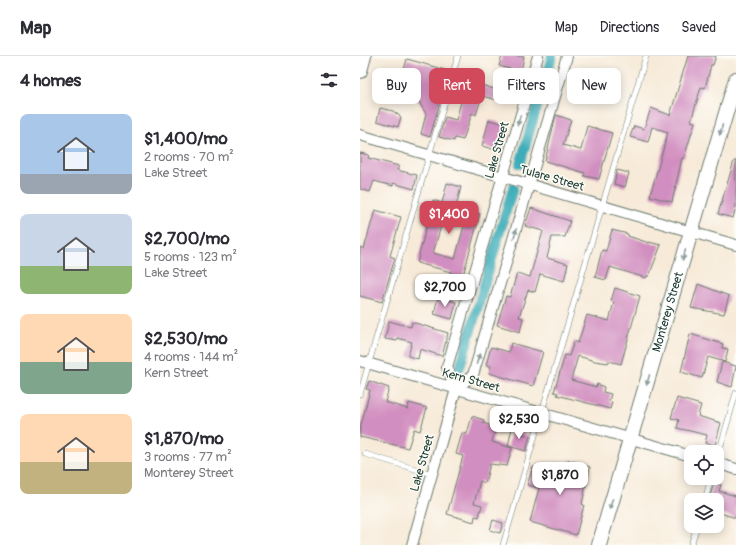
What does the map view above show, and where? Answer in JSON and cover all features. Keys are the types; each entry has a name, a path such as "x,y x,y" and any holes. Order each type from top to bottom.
{"main road":[{"path":"360,71 364,56"},
{"name":"Monterey Street","path":"599,545 736,79"}],"street":[{"name":"Lake Street","path":"412,545 456,389 447,368 538,56"},
{"path":"456,389 473,375 566,56"},
{"name":"Tulare Street","path":"360,135 736,245"},
{"name":"Kern Street","path":"364,362 630,440 684,454"},
{"path":"724,465 736,468"}],"lane":[{"path":"360,394 364,362 458,56"},
{"path":"503,545 646,56"},
{"path":"721,445 736,393"},
{"path":"364,454 432,474"},
{"path":"691,545 695,533"}],"building":[{"path":"502,56 524,56 522,68 506,68 499,66"},
{"path":"688,56 716,56 713,65 711,65 705,88 701,87 691,121 695,122 684,158 682,158 672,202 650,196 668,132 652,127 648,142 630,137 634,126 644,129 651,108 670,115"},
{"path":"407,59 438,68 429,68 429,104 440,104 430,137 421,134 426,114 420,104 421,68 405,68"},
{"path":"485,86 493,89 493,99 485,97"},
{"path":"460,104 479,104 476,115 472,113 463,140 455,138 454,141 439,137 445,117 456,120"},
{"path":"380,108 393,111 401,117 398,127 377,121"},
{"path":"556,115 571,120 563,145 581,150 587,126 612,133 599,179 584,176 585,173 545,161"},
{"path":"489,120 506,124 499,151 482,146"},
{"path":"360,153 369,155 368,158 399,166 397,170 417,175 414,189 393,183 393,186 374,181 370,192 360,189"},
{"path":"734,161 736,161 736,207 733,218 718,214"},
{"path":"617,170 629,173 625,187 614,184"},
{"path":"447,183 461,187 456,207 480,214 462,279 450,276 451,272 417,263 433,200 442,203","holes":["444,216 465,222 455,259 433,253"]},
{"path":"531,208 570,221 565,237 552,237 547,258 568,264 564,281 540,274 535,292 528,290 519,317 523,318 520,332 497,325 506,296 510,297 517,273 530,277 543,231 525,226"},
{"path":"375,210 401,217 390,256 395,258 382,302 360,296 360,247 364,249"},
{"path":"612,230 628,234 628,236 649,243 661,245 649,276 646,278 610,267 606,280 595,277 602,250 606,251"},
{"path":"698,284 729,296 724,314 691,308"},
{"path":"615,288 640,296 621,364 609,361 608,363 595,361 578,356 571,380 596,387 597,384 604,387 603,392 611,394 609,401 612,402 610,409 557,395 558,393 554,392 565,355 569,356 574,341 578,343 587,315 609,321 614,302 611,301"},
{"path":"438,297 456,302 452,319 434,314"},
{"path":"389,321 411,327 412,322 448,333 442,356 420,349 418,359 408,356 412,342 397,338 397,341 385,339"},
{"path":"690,334 723,344 722,348 728,349 725,362 708,357 702,378 681,372"},
{"path":"511,343 543,352 533,386 489,373 491,366 486,365 491,347 509,352"},
{"path":"722,362 736,366 732,387 717,382"},
{"path":"369,381 389,388 385,402 408,409 409,403 427,408 420,431 414,429 408,448 360,437 360,429 370,390 366,389"},
{"path":"677,398 701,405 698,416 721,423 715,445 705,443 707,435 677,428 679,420 671,418"},
{"path":"472,416 484,420 483,423 496,427 492,442 512,448 507,466 490,464 485,483 480,481 474,503 482,505 479,517 475,516 474,522 447,514 463,456 456,454 462,433 467,434"},
{"path":"512,428 523,431 522,434 530,436 526,451 508,446"},
{"path":"569,460 590,467 582,504 584,505 576,535 530,522 539,488 527,485 533,467 553,472 555,464 567,467"},
{"path":"713,485 721,485 719,491 736,496 736,518 724,514 724,493 711,493"},
{"path":"493,520 503,523 500,533 490,530"}],"waterway":[{"path":"520,164 552,56"},
{"path":"460,367 513,188"}]}
